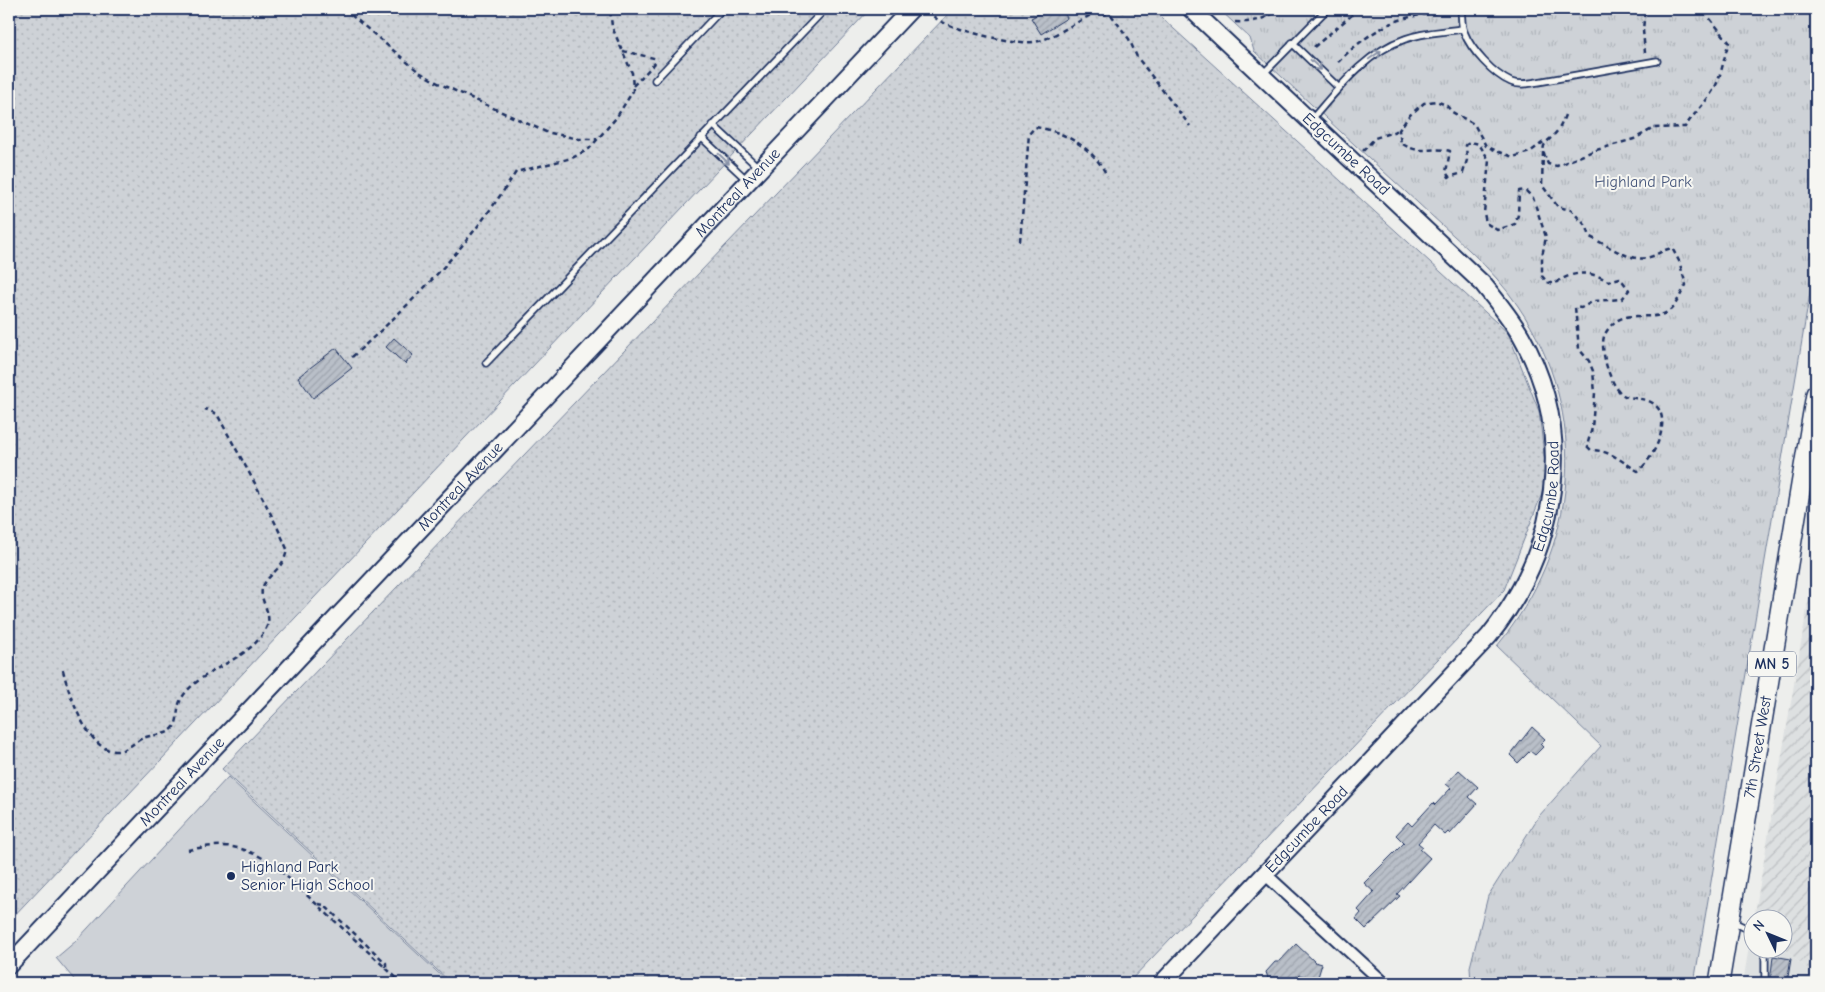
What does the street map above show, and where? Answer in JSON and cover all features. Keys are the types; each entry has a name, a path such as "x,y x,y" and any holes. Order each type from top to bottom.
{"main road":[{"name":"Montreal Avenue","path":"9,965 911,9"},
{"name":"Edgcumbe Road","path":"1162,983 1484,642 1504,618 1519,594 1541,544 1554,488 1555,456 1551,426 1540,381 1521,336 1483,284 1191,9"},
{"name":"7th Street West","path":"1719,983 1815,404"}],"street":[{"path":"1264,873 1384,983"}],"lane":[{"path":"655,80 722,9"},
{"path":"486,363 701,136 825,9"},
{"path":"1262,75 1327,9"},
{"path":"1460,9 1462,29 1469,43 1495,70 1512,82 1523,84 1538,82 1657,61"},
{"path":"1310,121 1361,66 1389,46 1419,35 1462,29"},
{"path":"1292,43 1339,88"},
{"path":"713,125 759,168"},
{"path":"701,136 747,181"},
{"path":"1730,920 1742,926"},
{"path":"1765,960 1765,983"}],"path":[{"path":"344,9 419,72 438,83 546,132 578,139 599,139"},
{"path":"352,357 412,303 440,274 471,237 516,172 572,158 589,149 620,111 633,91 632,74 612,27 610,9"},
{"path":"926,9 937,20 1010,42 1023,43 1039,41 1098,12 1112,16 1128,39 1137,57 1190,126"},
{"path":"1093,9 1094,14"},
{"path":"1235,22 1252,23 1268,17 1280,9"},
{"path":"1314,47 1359,9"},
{"path":"1338,62 1365,38 1384,27 1405,18 1450,9"},
{"path":"1645,9 1643,30 1646,62"},
{"path":"1543,152 1548,164 1557,166 1593,151 1634,139 1654,128 1685,127 1693,114 1704,105 1716,85 1729,42 1702,9"},
{"path":"623,51 659,59 633,86"},
{"path":"1353,162 1375,138 1399,130 1410,115 1424,103 1436,101 1446,105 1452,112 1474,124 1486,146 1513,157 1530,152 1546,140 1558,130 1565,115"},
{"path":"1020,241 1029,134 1035,127 1065,135 1076,141 1093,156 1107,176"},
{"path":"1399,130 1401,143 1413,151 1440,149 1450,151 1446,172 1449,177 1463,173 1467,160 1466,146 1471,142 1479,144 1489,160 1486,223 1497,230 1515,224 1518,215 1520,190 1525,190 1533,198 1546,237 1542,256 1542,276 1547,282 1554,284 1564,276 1576,273 1596,274 1608,281 1620,278 1629,290 1622,299 1594,301 1581,308 1575,307 1579,349 1590,361 1595,393 1592,428 1587,446 1591,450 1600,450 1614,455 1638,471 1653,455 1658,444 1662,419 1660,410 1654,403 1623,396 1615,386 1608,371 1602,346 1604,336 1611,325 1624,317 1640,314 1657,316 1670,310 1686,285 1679,261 1672,248 1661,250 1651,257 1637,259 1590,237 1587,227 1571,210 1558,206 1542,185 1543,152 1546,140"},
{"path":"63,670 73,702 87,729 103,747 115,751 127,748 142,739 169,732 175,726 178,702 186,692 205,675 251,646 267,626 269,616 262,595 263,587 283,564 287,549 264,498 247,472 217,414 205,409"},
{"path":"188,850 220,844 252,852 273,864 402,983"}],"shaded area":[{"path":"1811,585 1816,590 1816,977 1792,955 1792,910 1756,910"},
{"path":"1792,955 1816,977 1816,983 1743,983 1747,960 1792,960"}],"green space":[{"path":"9,9 870,9 9,921"},
{"path":"953,9 1152,9 1508,333 1539,411 1547,481 1504,590 1128,983 451,983 222,769"},
{"name":"Highland Park","path":"1219,9 1816,9 1816,257 1694,983 1471,983 1470,967 1488,896 1539,816 1601,746 1497,646 1524,607 1545,566 1559,524 1566,480 1565,435 1557,391 1542,348 1518,306 1496,278 1458,239 1254,51 1250,38"},
{"name":"Highland Park Senior High School","path":"228,777 449,983 77,983 56,958 76,941"}],"building":[{"path":"1048,9 1062,9 1067,18 1041,34 1031,18"},
{"path":"394,338 413,355 405,364 386,347"},
{"path":"336,348 352,368 313,398 298,377"},
{"path":"1532,727 1545,739 1540,744 1543,747 1535,755 1530,751 1518,763 1510,755"},
{"path":"1459,770 1478,787 1469,797 1477,804 1450,834 1448,832 1445,835 1434,825 1418,843 1423,847 1420,849 1430,858 1397,894 1400,896 1366,929 1356,919 1361,913 1358,910 1374,892 1364,883 1404,843 1396,835 1408,822 1412,826 1433,803 1435,805 1451,788 1446,784"},
{"path":"1296,944 1315,962 1322,964 1317,980 1299,975 1291,983 1262,983 1268,978 1266,972 1275,962 1279,962"},
{"path":"1773,960 1791,960 1787,983 1770,983"}],"place":[{"name":"Highland Park Senior High School","path":"231,876"}]}
